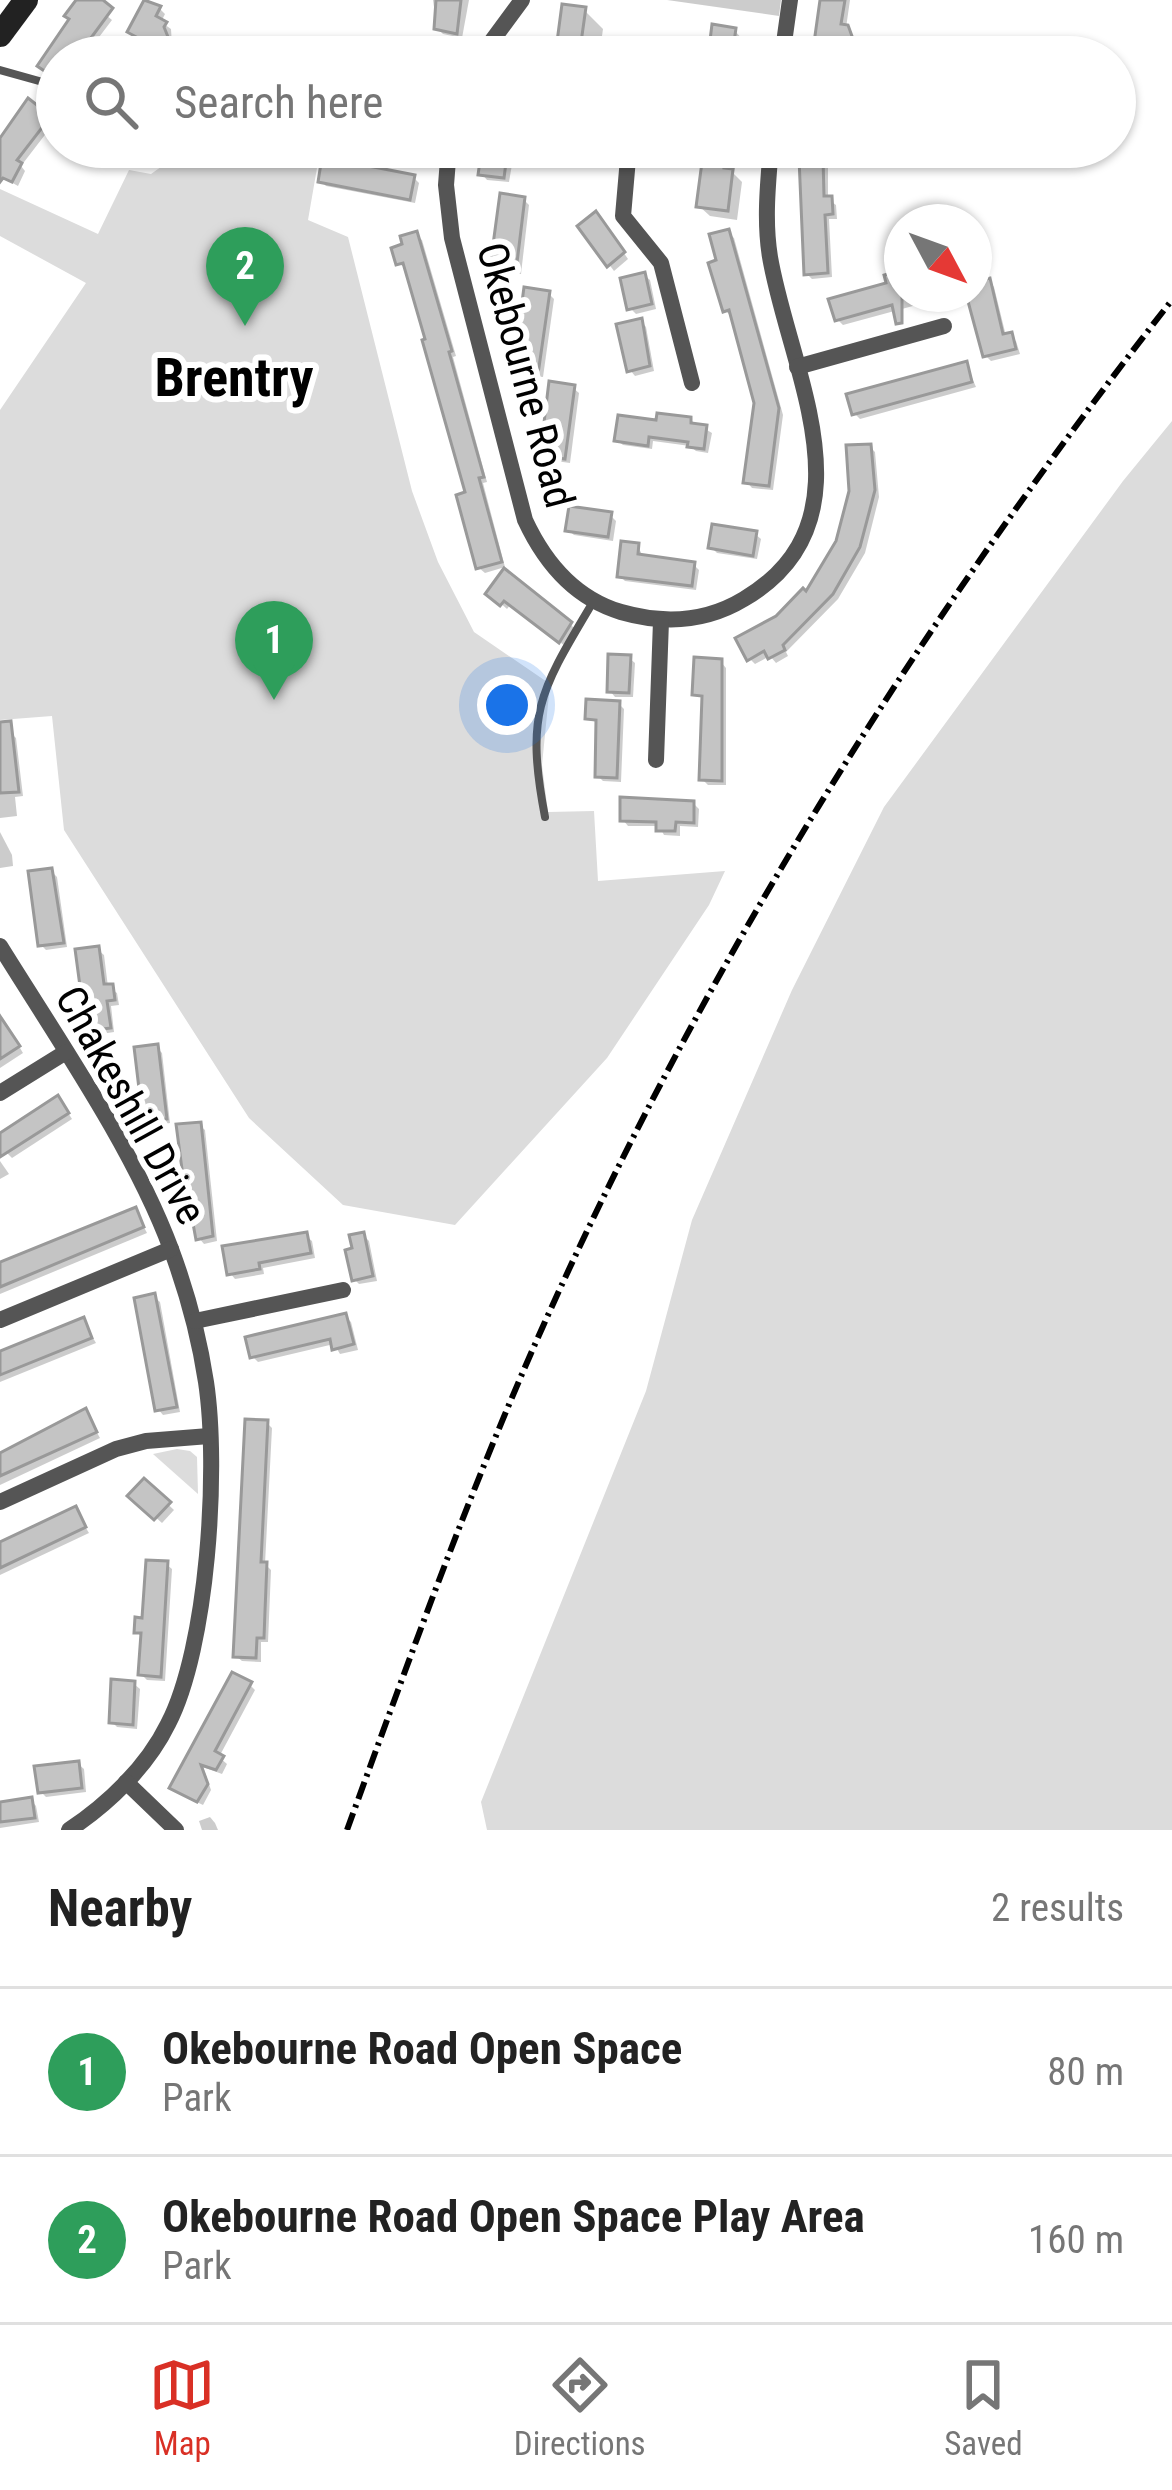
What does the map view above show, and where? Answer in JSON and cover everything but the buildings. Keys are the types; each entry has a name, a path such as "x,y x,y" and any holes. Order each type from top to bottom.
{"street":[{"path":"0,34 26,0"},
{"path":"495,36 522,0"},
{"path":"785,36 790,0"},
{"name":"Okebourne Road","path":"448,168 447,212 452,238 525,520 549,562 567,582 594,601 661,621 731,607 754,593 788,560 814,510 818,454 770,254 771,168"},
{"path":"627,168 623,216 661,263 692,383"},
{"path":"797,368 944,326"},
{"path":"656,760 661,621"},
{"name":"Chakeshill Drive","path":"0,946 141,1183 171,1249 195,1321 207,1387 200,1629 192,1664 166,1729 126,1782 69,1830"},
{"path":"0,1093 66,1052"},
{"path":"0,1321 171,1249"},
{"path":"195,1321 343,1290"},
{"path":"0,1502 116,1449 146,1441 209,1436"},
{"path":"126,1782 176,1830"}],"lane":[{"path":"0,70 36,80"},
{"path":"545,817 535,745 542,692 594,601"}],"shaded area":[{"path":"159,168 317,168 308,220 348,237 412,491 438,562 474,632 550,684 542,765 548,812 594,811 598,881 725,871 709,905 607,1058 455,1225 343,1205 249,1118 64,830 52,716 0,720 0,410 86,283 0,236 0,189 98,234 129,170 151,174"},
{"path":"1172,421 1172,1830 487,1830 481,1802 646,1391 692,1220 792,990 884,807"},
{"path":"177,1449 197,1457 198,1494 153,1454"}],"railway":[{"path":"347,1830 517,1386 608,1187 677,1053 750,922 908,666 992,542 1172,300"}],"place":[{"name":"Okebourne Road Open Space Play Area","path":"245,326"},
{"name":"Okebourne Road Open Space","path":"274,700"}],"district":[{"name":"Brentry","path":"234,377"}]}
